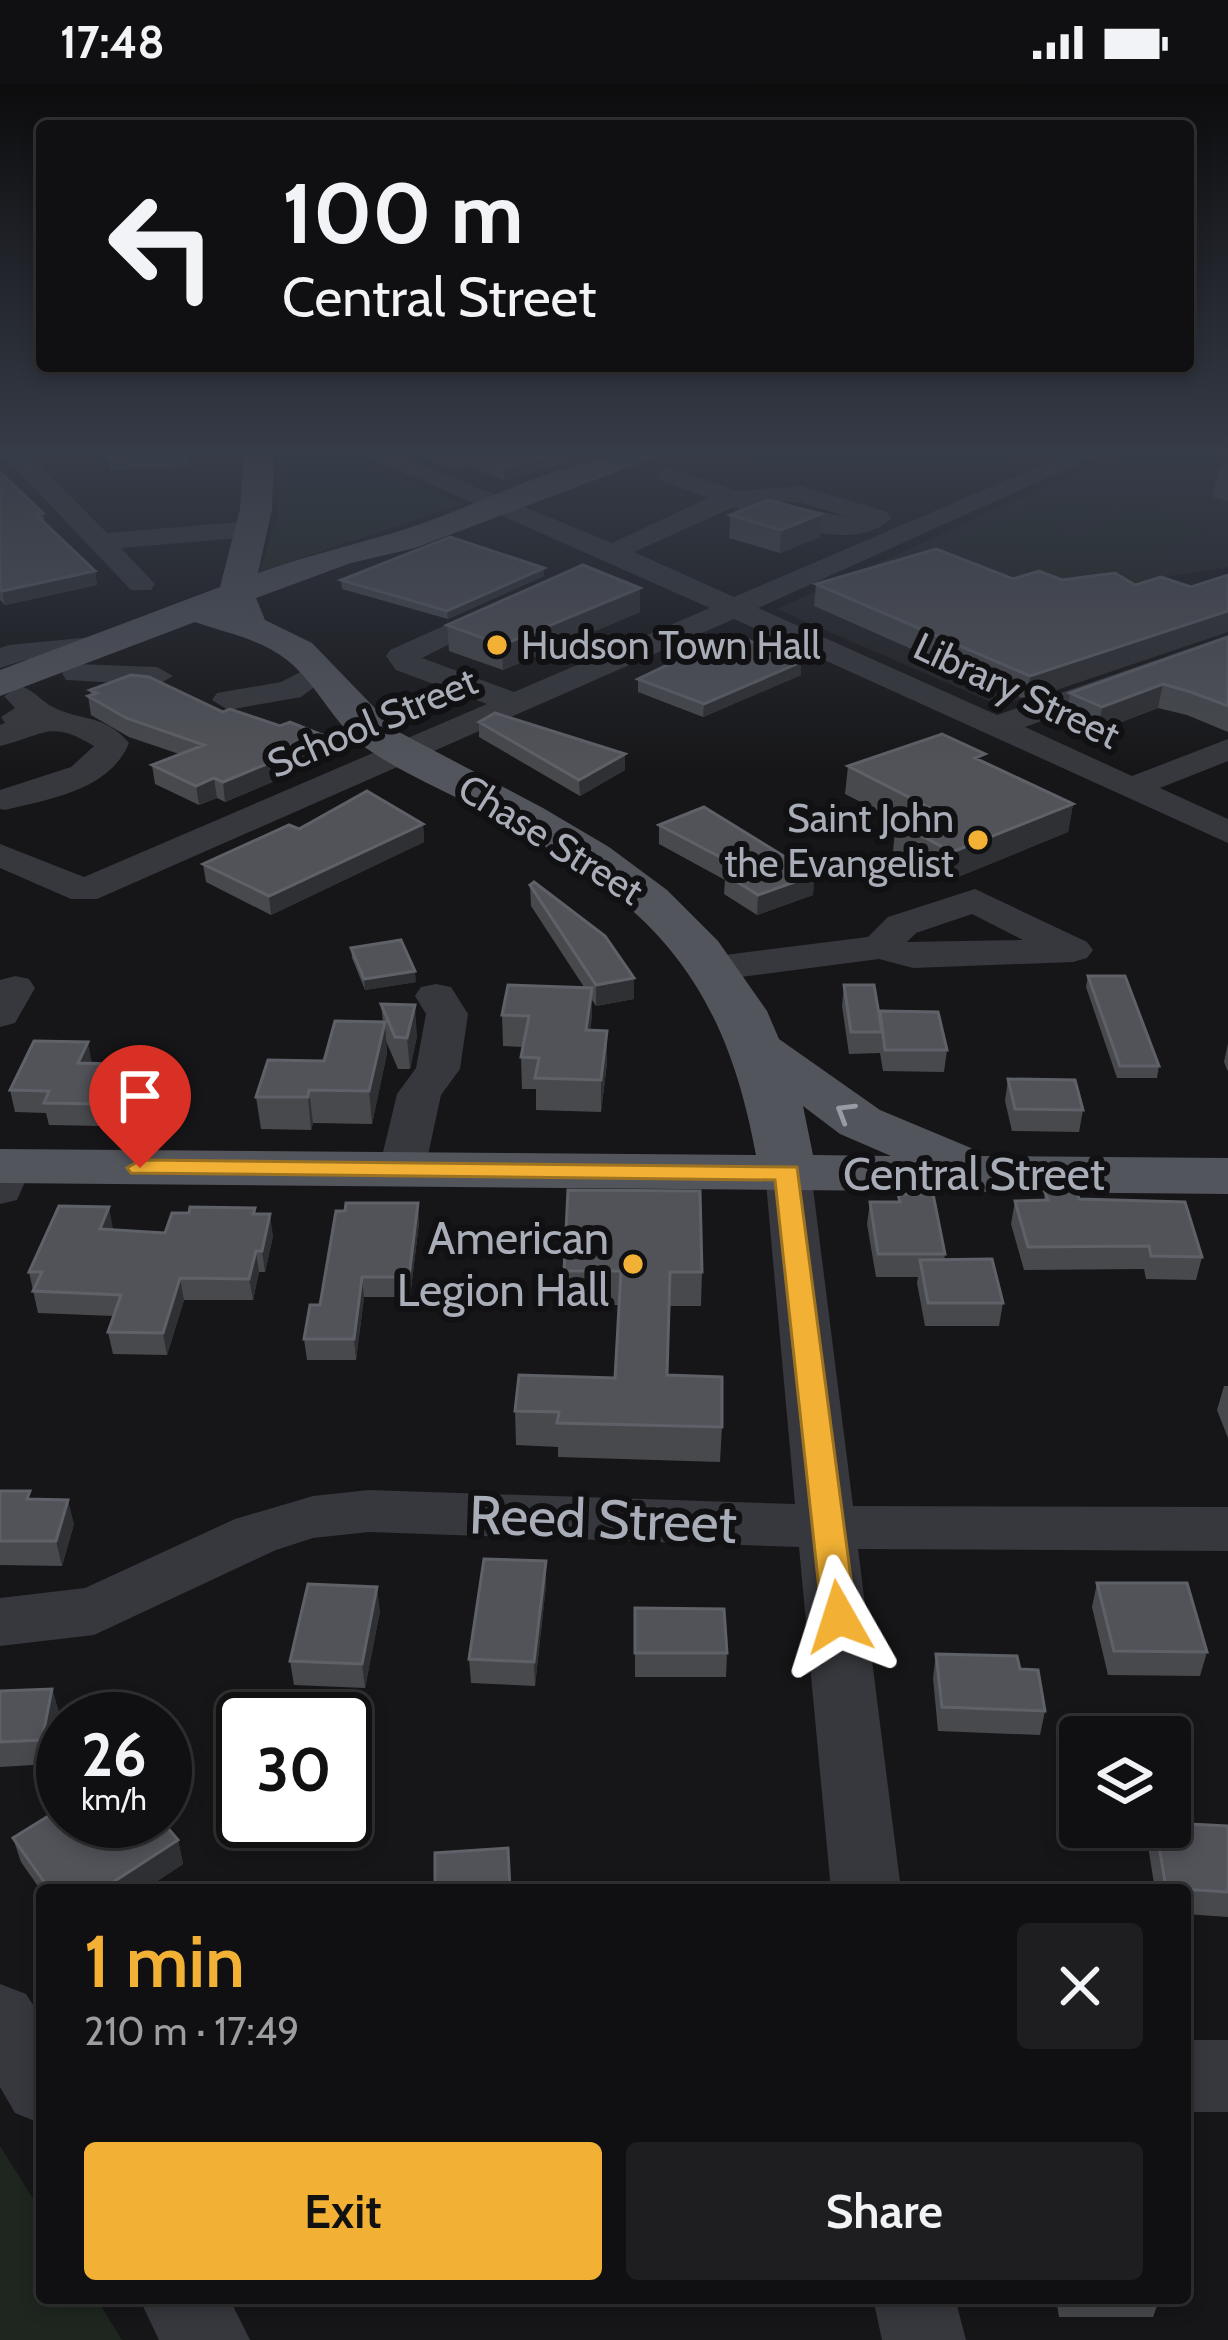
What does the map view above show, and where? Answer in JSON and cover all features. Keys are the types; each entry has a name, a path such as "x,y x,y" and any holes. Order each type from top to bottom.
{"main road":[{"path":"229,559 204,587 229,611"},
{"path":"12,689 358,559"},
{"name":"Chase Street","path":"229,611 296,649 365,727 640,891 670,915 717,968 762,1051 788,1172"},
{"path":"762,1051 860,1122 903,1143 991,1174"},
{"name":"Central Street","path":"3,1174 402,1169 1228,1176"}],"street":[{"path":"117,559 141,584"},
{"name":"School Street","path":"0,854 84,891 849,559"},
{"name":"Library Street","path":"607,560 738,609 1228,832"},
{"path":"520,704 407,663 401,656 529,598"},
{"path":"998,726 1228,644"},
{"path":"89,659 158,676"},
{"path":"320,671 290,690 242,699 348,708"},
{"path":"0,736 12,689 102,733 112,743 111,752 84,773 2,800"},
{"path":"1131,788 1228,749"},
{"path":"717,968 880,947"},
{"path":"402,1169 419,1094 438,1069 447,1015 436,995"},
{"path":"788,1172 865,1884"},
{"name":"Reed Street","path":"0,1622 94,1611 256,1534 313,1516 369,1511 830,1526 1228,1528"},
{"path":"0,2019 36,2077"},
{"path":"1191,2075 1228,2076"},
{"path":"184,2304 208,2340"},
{"path":"915,2304 924,2340"}],"shaded area":[{"path":"263,559 297,559 259,572"},
{"path":"886,559 1228,559 1228,567 1090,589 1171,651 1000,706 777,609"},
{"path":"995,559 1153,559 1141,581 1089,589"},
{"path":"0,2146 36,2203 36,2304 100,2304 122,2340 0,2340"}],"building":[{"path":"0,559 83,559 95,571 2,591"},
{"path":"394,559 518,559 544,568 447,611 341,580"},
{"path":"901,559 962,559 1013,579 1039,571 1062,580 1115,573 1135,585 1161,577 1191,587 1228,575 1228,611 1030,676 816,584"},
{"path":"583,565 640,588 502,645 447,625"},
{"path":"1228,637 1228,706 1163,684 1102,707 1070,693"},
{"path":"745,639 801,662 704,704 638,679 684,657"},
{"path":"131,675 149,677 223,712 230,709 280,726 290,722 330,738 223,782 214,778 196,786 152,765 204,745 126,718 88,696 97,693 90,690"},
{"path":"495,713 625,754 579,780 479,722"},
{"path":"942,734 985,754 975,758 1073,804 952,852 896,822 932,809 848,766"},
{"path":"367,791 423,824 269,896 203,864 289,825 299,829"},
{"path":"704,807 814,875 758,895 725,874 741,868 659,825"},
{"path":"534,882 605,936 634,978 596,985 530,885"},
{"path":"401,940 415,971 364,979 351,948"},
{"path":"1088,976 1125,976 1159,1066 1120,1066"},
{"path":"508,985 592,988 586,1030 607,1031 601,1080 535,1078 539,1058 521,1057 529,1016 502,1015"},
{"path":"844,985 874,985 882,1032 851,1032"},
{"path":"381,1004 415,1005 407,1038 395,1037"},
{"path":"880,1011 938,1012 947,1050 885,1050"},
{"path":"335,1021 385,1022 369,1091 309,1090 308,1097 256,1097 268,1060 324,1061"},
{"path":"34,1041 88,1042 78,1063 116,1064 99,1104 44,1103 49,1091 10,1090"},
{"path":"1008,1079 1075,1080 1083,1110 1015,1109"},
{"path":"568,1190 700,1191 702,1272 670,1272 667,1375 722,1377 722,1427 557,1423 559,1412 515,1411 519,1375 615,1378 621,1271 564,1271"},
{"path":"1045,1192 1077,1192 1079,1199 1185,1202 1202,1257 1151,1256 1149,1246 1028,1247 1015,1201 1048,1200"},
{"path":"898,1194 933,1194 945,1254 878,1254 870,1202 900,1202"},
{"path":"346,1203 418,1203 409,1277 362,1277 354,1339 304,1339 310,1305 320,1305 336,1211 345,1211"},
{"path":"59,1206 109,1207 100,1229 165,1233 172,1213 189,1213 190,1207 255,1208 253,1214 270,1214 262,1251 256,1251 249,1279 180,1278 163,1333 108,1332 121,1295 33,1291 42,1272 29,1272"},
{"path":"992,1259 1003,1303 928,1303 920,1260"},
{"path":"0,1491 30,1491 27,1499 68,1500 56,1541 0,1541"},
{"path":"484,1559 546,1561 534,1662 469,1659"},
{"path":"1097,1583 1187,1583 1207,1652 1114,1651"},
{"path":"308,1584 377,1587 362,1664 290,1661"},
{"path":"635,1608 724,1609 727,1653 635,1653"},
{"path":"936,1654 1017,1656 1020,1669 1038,1670 1045,1711 942,1707"},
{"path":"52,1689 36,1692 36,1740 0,1742 0,1691"},
{"path":"36,1824 36,1848 166,1848 110,1884 46,1884 13,1838"},
{"path":"1191,1824 1228,1826 1228,1892 1165,1884 1159,1848 1191,1848"},
{"path":"508,1848 510,1884 435,1884 435,1853"}],"place":[{"name":"Hudson Town Hall","path":"497,645"},
{"name":"Saint John the Evangelist","path":"978,840"},
{"name":"American Legion Hall","path":"633,1264"}],"route":[{"path":"140,1168 788,1172 839,1617"}]}
